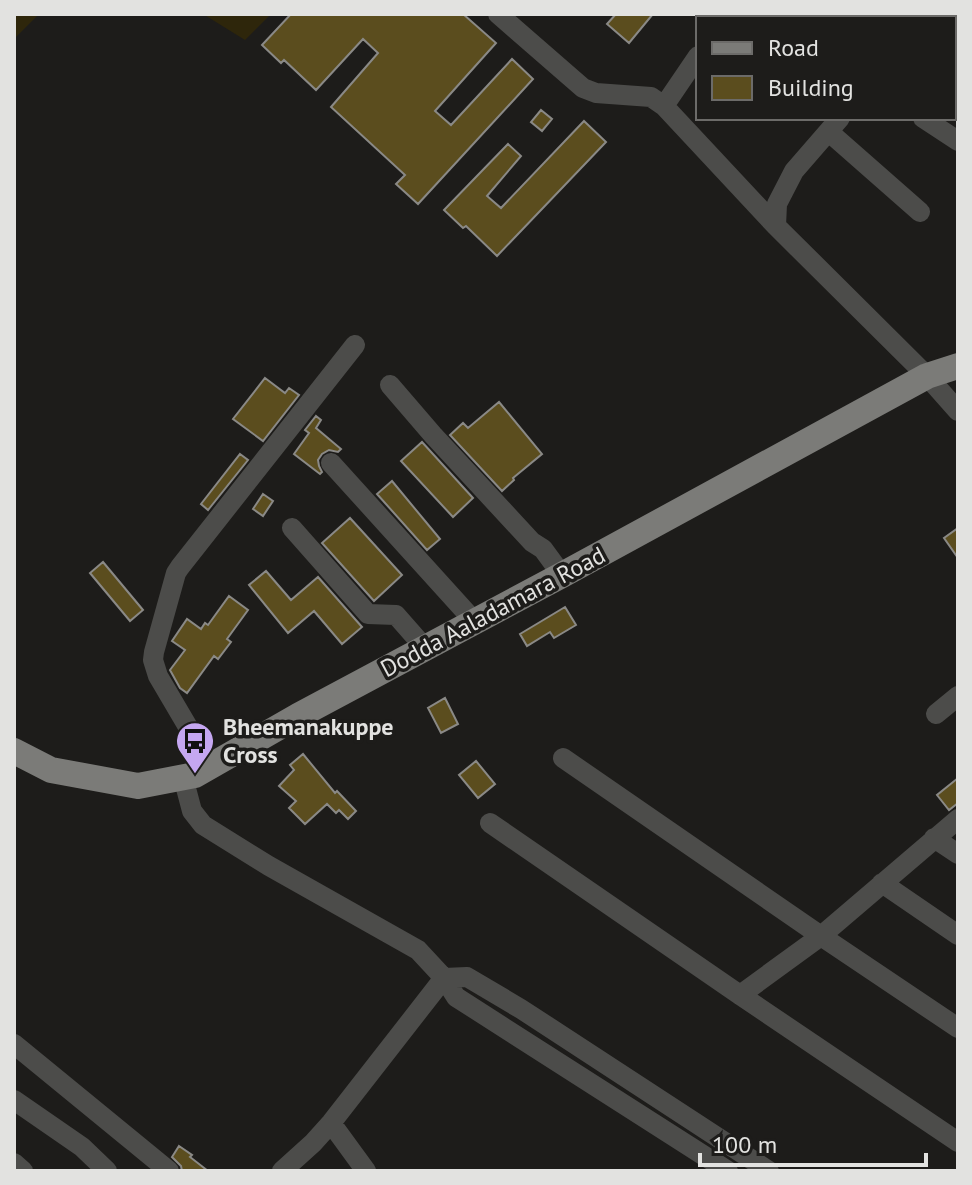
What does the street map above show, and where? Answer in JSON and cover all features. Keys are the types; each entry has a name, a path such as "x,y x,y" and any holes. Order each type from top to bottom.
{"main road":[{"name":"Dodda Aaladamara Road","path":"14,751 51,770 138,786 195,775 927,376 958,366"}],"street":[{"path":"498,14 583,88 596,93 651,97 664,106 776,226 927,376 958,411"},
{"path":"517,30 531,14"},
{"path":"664,106 696,59"},
{"path":"926,120 958,141"},
{"path":"776,226 777,204 794,171 835,125 920,212"},
{"path":"211,766 154,666 154,652 176,573 355,345"},
{"path":"390,385 512,521 543,549 562,575"},
{"path":"331,463 474,621"},
{"path":"292,528 368,614 396,615 425,648"},
{"path":"936,714 958,696"},
{"path":"563,758 958,1028"},
{"path":"183,777 192,811 203,825 418,950 444,978 456,997 728,1171"},
{"path":"740,995 821,936 958,819"},
{"path":"490,823 958,1142"},
{"path":"934,838 958,854"},
{"path":"882,883 958,935"},
{"path":"282,1171 331,1123 444,978 467,977 769,1171"},
{"path":"14,1044 169,1171"},
{"path":"14,1100 82,1147 107,1171"},
{"path":"331,1123 366,1171"},
{"path":"14,1163 23,1171"}],"shaded area":[{"path":"14,14 39,14 14,39"},
{"path":"203,14 271,14 245,40"}],"building":[{"path":"291,14 463,14 496,43 435,111 451,125 512,59 533,79 418,204 396,184 405,175 331,107 378,53 363,39 316,90 284,60 281,63 262,45"},
{"path":"616,14 653,14 629,43 607,24"},
{"path":"541,110 552,119 542,131 531,122"},
{"path":"584,121 606,142 497,256 444,210 508,144 521,156 487,196 501,208"},
{"path":"265,378 285,393 289,388 299,395 263,441 233,419"},
{"path":"499,402 542,454 502,491 450,435 463,423 468,428"},
{"path":"316,416 321,420 316,428 341,449 322,454 318,460 320,474 294,454 309,433 305,430"},
{"path":"422,442 473,498 453,517 401,461"},
{"path":"240,454 248,460 208,510 201,504"},
{"path":"392,481 440,539 427,550 377,494"},
{"path":"263,494 273,501 263,516 253,509"},
{"path":"350,518 402,575 374,601 322,543"},
{"path":"958,528 958,558 944,538"},
{"path":"103,562 143,610 130,621 90,573"},
{"path":"266,571 291,600 318,577 362,627 342,644 314,611 288,633 249,585"},
{"path":"229,596 248,610 227,639 231,642 218,659 214,656 187,693 180,688 170,670 185,650 172,641 187,619 201,629 205,623 208,625"},
{"path":"565,607 576,625 554,638 550,632 527,646 520,634"},
{"path":"445,698 458,724 441,733 428,708"},
{"path":"303,754 335,793 337,791 356,811 348,819 327,804 305,824 289,808 296,801 279,786 294,770 290,765"},
{"path":"476,761 495,784 478,798 459,775"},
{"path":"958,778 958,803 949,810 937,795"},
{"path":"179,1146 208,1171 182,1171 172,1157"}],"place":[{"name":"Bheemanakuppe Cross","path":"195,775"}]}
